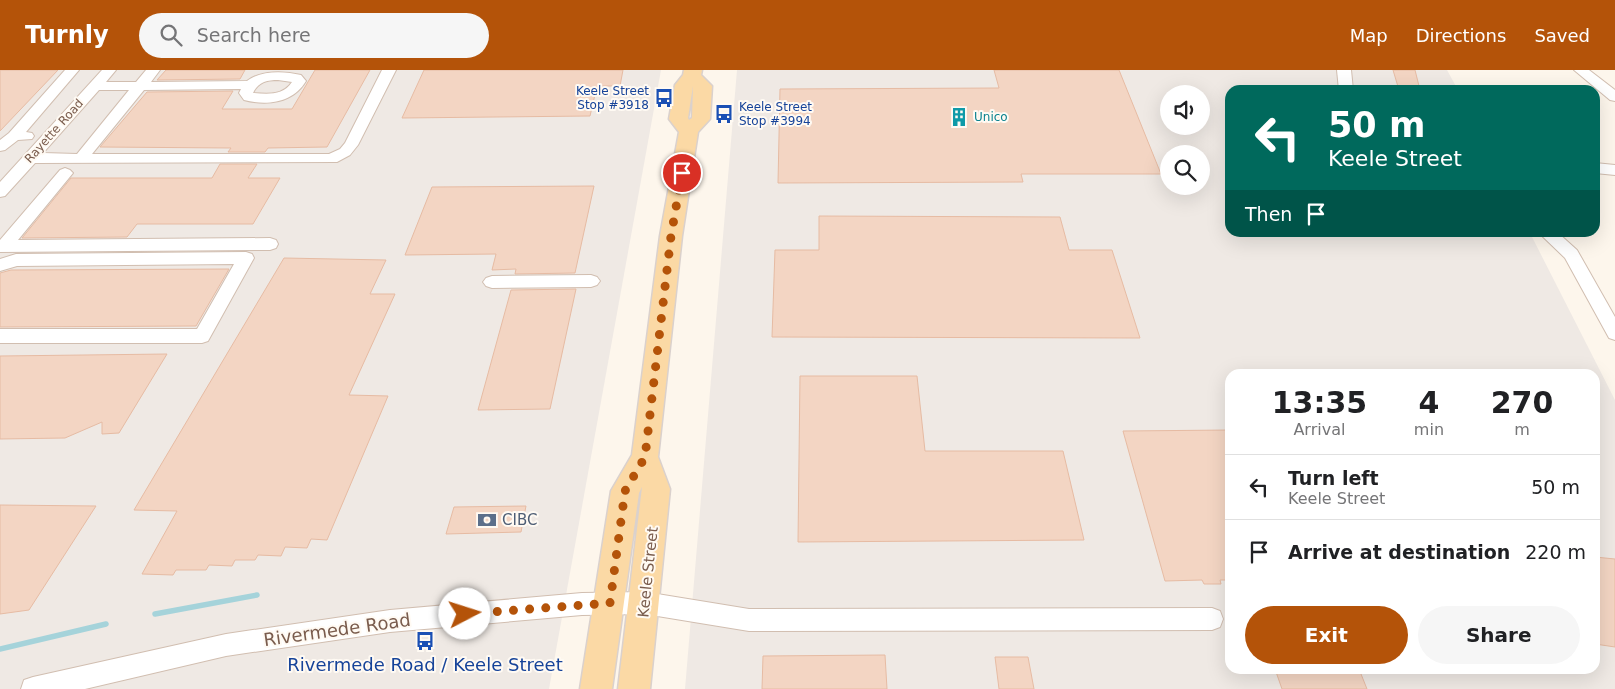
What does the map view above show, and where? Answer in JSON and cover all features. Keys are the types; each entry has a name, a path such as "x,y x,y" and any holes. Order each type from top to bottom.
{"main road":[{"name":"Keele Street","path":"596,689 625,491 645,457 671,236 689,131 678,119 684,85 692,73"},
{"name":"Keele Street","path":"634,689 645,603 656,489 645,457"}],"street":[{"path":"80,158 152,70"},
{"path":"30,158 332,159 346,152 351,145 389,70"},
{"path":"1581,70 1600,85"},
{"path":"14,136 69,74 102,78 139,86 250,86"},
{"name":"Rayette Road","path":"0,192 102,78"},
{"path":"1600,85 1615,97"},
{"path":"1600,168 1615,170"},
{"path":"2,246 65,173"},
{"path":"1552,237 1571,254 1615,333"},
{"path":"2,246 270,244"},
{"path":"0,265 16,260 246,258 202,336 0,336"},
{"path":"492,282 591,281"},
{"name":"Rivermede Road","path":"33,689 236,644 390,621 610,603 645,603 749,620 1212,619"}],"lane":[{"path":"1344,70 1346,85"},
{"path":"0,147 14,136 50,136"}],"shaded area":[{"path":"0,70 661,70 549,689 0,689"},
{"path":"737,70 1447,70 1455,85 1225,85 1225,237 1532,237 1599,369 1225,369 1225,674 1600,674 1600,371 1615,400 1615,689 685,689"}],"building":[{"path":"0,70 58,70 0,131"},
{"path":"166,70 245,70 240,79 157,80"},
{"path":"315,70 370,70 327,147 268,148 265,152 228,152 231,148 100,147 147,92 233,91 222,109 292,109"},
{"path":"424,70 623,70 620,86 597,86 590,116 402,118"},
{"name":"Unico","path":"994,70 1119,70 1160,174 1021,174 1023,182 778,183 780,89 999,88"},
{"path":"1393,70 1415,70 1419,85 1398,85"},
{"path":"220,164 257,164 248,178 280,178 253,224 137,224 127,237 22,238 71,178 212,178"},
{"path":"594,186 575,273 515,274 516,269 492,270 496,254 405,255 432,187"},
{"path":"819,216 1060,217 1069,250 1112,250 1140,338 772,337 775,250 819,250"},
{"path":"284,258 386,260 370,294 395,294 349,395 388,396 327,540 311,539 307,548 285,547 281,556 258,555 255,560 235,560 232,566 209,565 206,570 176,570 173,575 142,574 177,511 134,510"},
{"path":"229,269 196,326 0,327 0,273 11,270"},
{"path":"576,289 550,409 478,410 511,290"},
{"path":"167,354 119,433 102,434 102,422 65,438 0,439 0,356"},
{"path":"800,376 917,376 925,451 1063,451 1084,540 798,542"},
{"path":"1225,430 1225,580 1220,580 1221,584 1204,584 1202,580 1165,581 1123,431"},
{"path":"0,505 96,506 29,610 0,614"},
{"name":"CIBC","path":"526,506 521,532 446,534 454,507"},
{"path":"1600,558 1615,559 1615,647 1600,645"},
{"path":"885,655 887,689 762,689 763,656"},
{"path":"995,657 1028,657 1034,689 999,689"},
{"path":"1277,674 1361,674 1367,689 1282,689"}],"waterway":[{"path":"155,614 257,595"},
{"path":"0,649 106,624"}],"place":[{"name":"Keele Street Stop #3918","path":"664,98"},
{"name":"Keele Street Stop #3994","path":"724,114"},
{"name":"Unico","path":"959,117"},
{"name":"CIBC","path":"487,520"},
{"name":"Rivermede Road / Keele Street","path":"425,641"}],"route":[{"path":"465,614 610,603 625,491 645,457 671,236 682,173"}]}
